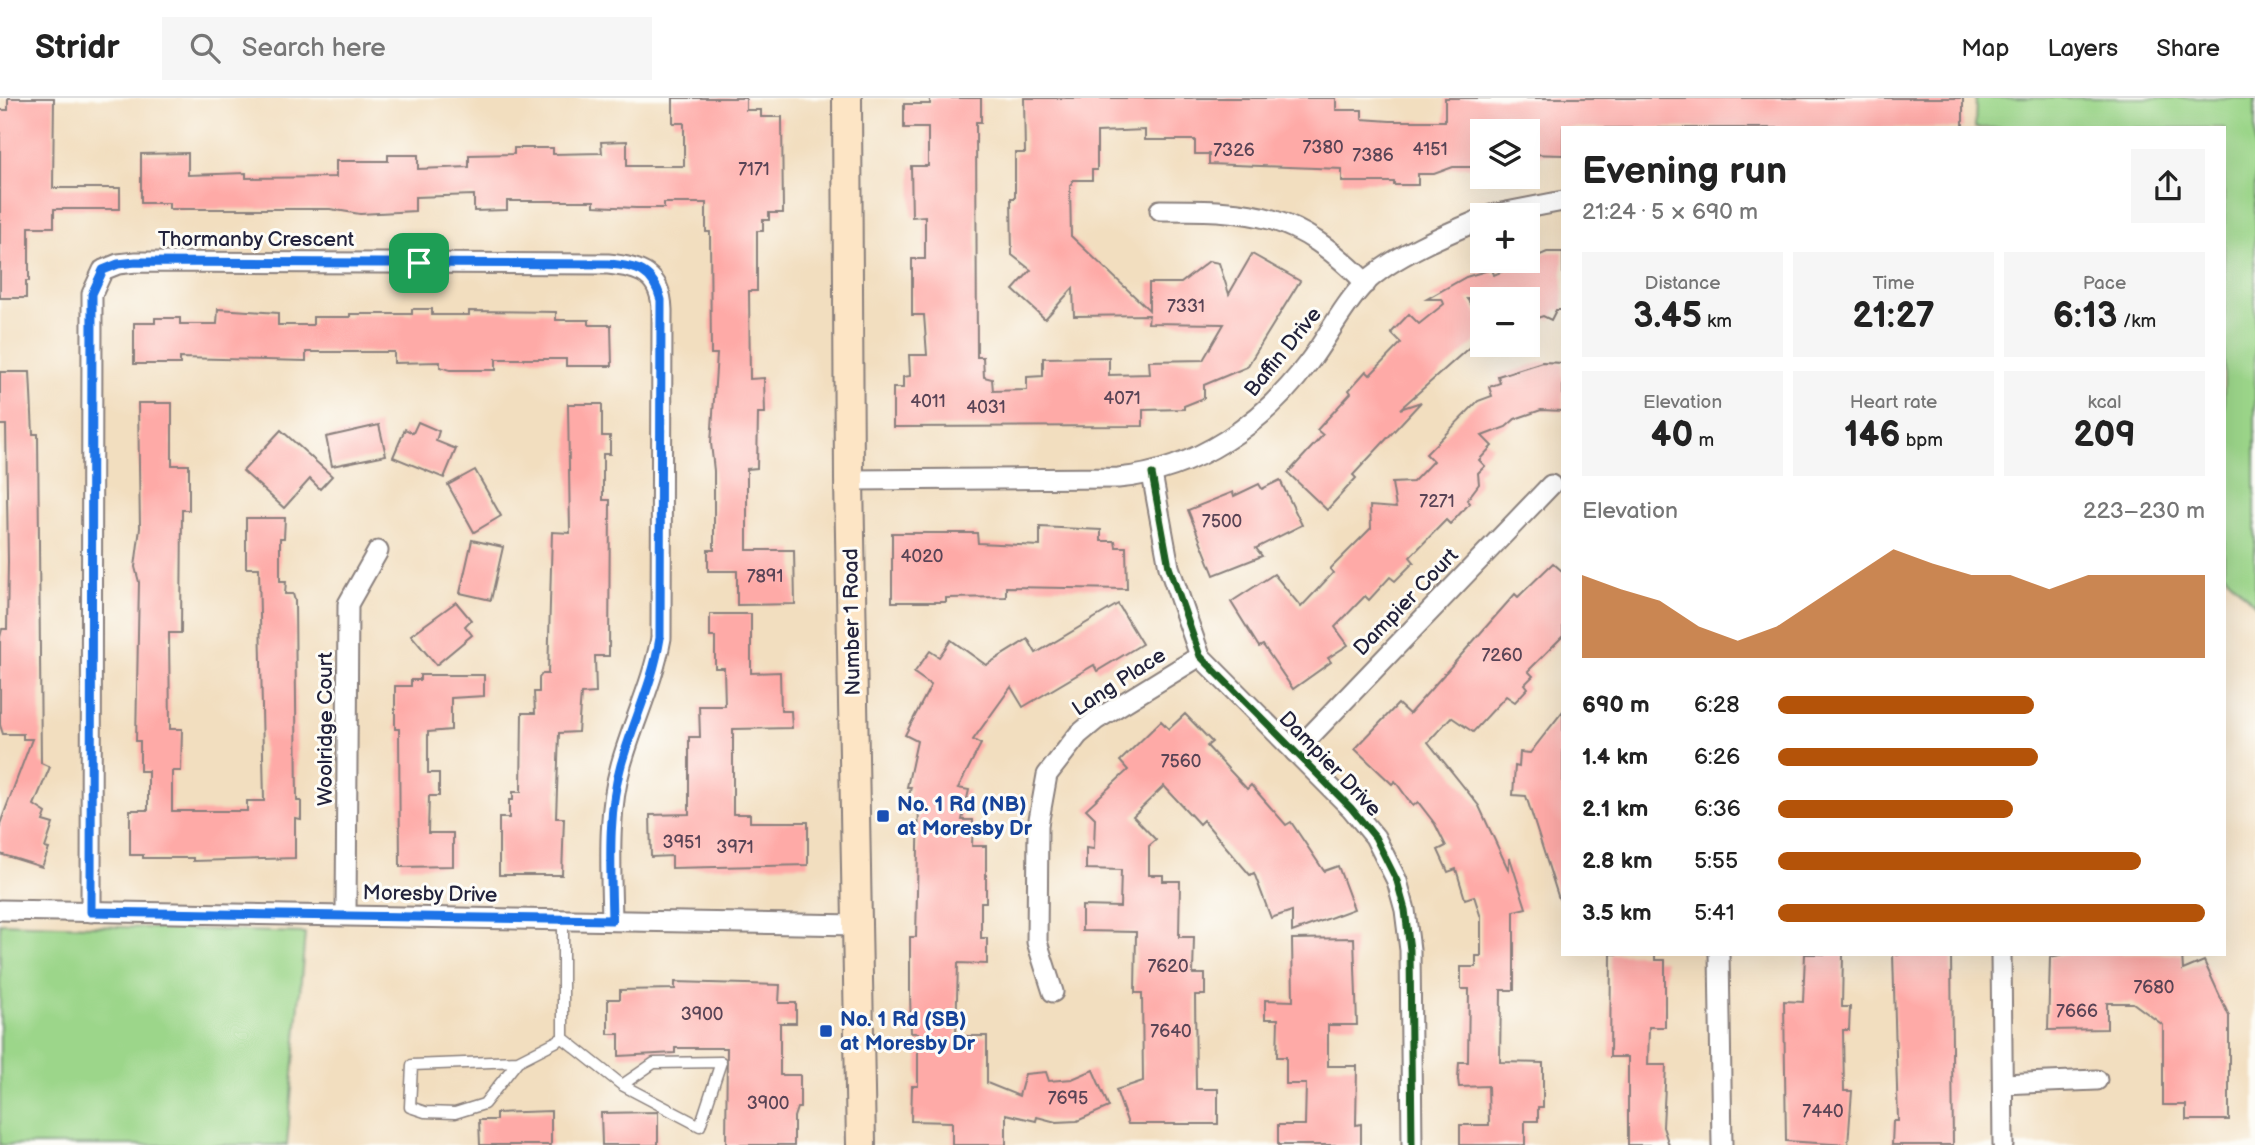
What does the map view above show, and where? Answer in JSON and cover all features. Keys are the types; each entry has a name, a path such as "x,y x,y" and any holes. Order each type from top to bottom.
{"main road":[{"name":"Number 1 Road","path":"847,98 849,480 861,1145"}],"street":[{"path":"1540,205 1561,201"},
{"path":"1160,210 1214,210 1281,220 1335,252 1366,283"},
{"name":"Baffin Drive","path":"849,480 1118,478 1152,474 1217,447 1246,428 1278,400 1366,283 1408,255 1470,225"},
{"name":"Thormanby Crescent","path":"91,912 92,294 103,270 118,264 136,262 608,264 640,268 651,275 661,300 662,337 660,638 652,681 621,766 612,830 612,920"},
{"name":"Dampier Drive","path":"1152,474 1170,567 1200,656 1375,837 1397,881 1405,911 1410,950 1412,1145"},
{"name":"Dampier Court","path":"1295,752 1550,485"},
{"name":"Woolridge Court","path":"346,915 348,604 378,551"},
{"name":"Lang Place","path":"1053,992 1037,942 1038,825 1047,775 1078,735 1096,720 1200,656"},
{"name":"Moresby Drive","path":"0,910 859,925"},
{"path":"1719,956 1722,1145"},
{"path":"2001,956 2003,1145"},
{"path":"2003,1084 2097,1080"}],"lane":[{"path":"563,920 563,1038"},
{"path":"518,1061 412,1065 410,1107 425,1112 454,1113 484,1104 518,1061 563,1038"},
{"path":"563,1038 622,1085 700,1126 721,1062 654,1063 622,1085"}],"green space":[{"path":"1976,98 2255,98 2255,605 2226,575 2226,126 1975,126"},
{"path":"0,923 305,933 287,1145 0,1145"}],"building":[{"path":"8,98 54,98 53,188 120,188 120,209 54,209 54,227 29,227 29,281 26,281 26,298 0,298 0,110 8,110"},
{"path":"673,98 746,98 746,110 761,110 761,117 782,117 783,213 769,213 769,220 763,220 763,231 757,231 757,291 749,291 750,379 764,378 765,413 758,413 757,468 747,469 747,550 794,550 795,604 737,605 737,571 708,571 708,550 714,550 714,471 711,443 717,354 711,354 710,232 706,232 706,203 664,203 664,208 636,208 594,206 594,201 507,201 507,210 474,211 474,195 415,197 415,211 360,214 330,209 169,209 169,203 141,203 141,154 188,153 188,175 246,173 246,178 336,177 336,161 388,161 388,155 418,155 418,169 469,167 469,155 514,154 514,148 553,148 553,154 602,153 601,142 627,141 627,166 684,166 684,123 673,123"},
{"path":"930,98 981,98 981,122 976,122 977,357 983,357 984,377 992,379 993,391 1027,390 1027,377 1043,376 1043,358 1109,357 1109,375 1150,374 1149,361 1203,360 1224,324 1148,323 1149,315 1074,316 1073,288 1045,319 1013,290 1031,270 1012,255 1011,198 1015,198 1015,153 1025,153 1024,98 1336,98 1336,110 1362,110 1362,119 1445,121 1445,98 1963,98 1963,126 1561,126 1561,155 1540,154 1540,119 1470,119 1470,167 1453,167 1434,174 1418,174 1418,185 1342,182 1342,169 1209,164 1209,154 1195,154 1195,140 1145,140 1145,130 1097,132 1097,170 1092,170 1092,180 1073,180 1070,187 1071,236 1149,310 1149,283 1181,283 1209,261 1219,263 1229,294 1252,254 1300,281 1247,367 1204,385 1204,398 1184,406 1184,409 1143,410 1143,426 893,427 893,388 903,388 903,377 910,376 909,355 927,355 924,315 912,315 912,259 925,259 925,216 912,217 911,166 928,166 928,128 904,128 904,104 930,104"},
{"path":"1561,252 1561,310 1556,310 1551,320 1540,317 1540,287 1470,287 1470,299 1467,299 1470,303 1470,347 1400,409 1421,402 1353,475 1356,478 1327,510 1288,473 1323,435 1317,430 1351,393 1349,390 1366,371 1370,375 1401,343 1391,333 1409,314 1419,324 1444,304 1442,299 1427,299 1466,277 1493,273 1540,273 1540,255"},
{"path":"218,309 278,313 278,325 313,325 313,317 412,314 412,309 432,309 432,315 469,315 469,311 556,312 556,320 589,320 589,325 611,325 612,366 566,366 566,359 496,359 496,370 450,370 440,367 440,362 394,363 394,352 306,352 306,361 180,358 180,364 134,364 134,323 155,323 155,318 180,318 180,324 217,324"},
{"path":"1542,362 1561,363 1561,411 1541,410 1515,419 1506,427 1482,436 1492,446 1479,460 1485,466 1478,473 1479,484 1467,500 1470,503 1450,524 1446,520 1410,557 1414,562 1395,581 1390,577 1369,600 1365,596 1335,627 1348,645 1328,658 1331,662 1293,689 1263,645 1259,647 1231,602 1274,574 1301,607 1333,573 1330,569 1371,528 1370,506 1396,508 1392,483 1413,482 1433,461 1426,454 1478,401 1492,396 1489,387 1500,383 1498,376"},
{"path":"0,372 30,372 33,434 38,434 41,763 50,767 34,805 46,813 43,821 53,824 45,848 49,849 42,867 0,854 0,824 32,739 23,739 23,734 3,734 0,725 0,637 2,629 7,629 8,561 6,425 0,425"},
{"path":"138,403 172,403 172,465 189,465 189,510 182,510 181,633 169,633 170,729 182,729 181,771 172,771 172,811 247,811 247,801 264,801 259,568 246,568 246,518 285,518 284,538 280,538 280,581 286,581 285,594 293,594 295,601 297,801 301,801 301,819 295,818 295,858 193,861 193,858 143,858 143,855 130,855 130,810 148,810 148,771 140,771 140,741 136,741 139,582 135,567 140,528"},
{"path":"568,404 602,404 602,436 610,436 610,454 603,454 603,500 610,500 609,656 595,656 596,693 581,694 578,732 559,733 556,818 564,818 562,875 499,875 499,818 509,818 509,800 513,800 513,792 521,792 522,713 535,713 534,692 539,692 539,678 542,674 548,674 552,532 570,533"},
{"path":"418,422 439,431 436,441 456,449 444,478 393,457 405,429 413,433"},
{"path":"379,425 386,455 332,466 326,437"},
{"path":"281,430 332,476 320,489 310,479 284,508 243,471"},
{"path":"475,470 501,516 474,532 448,485"},
{"path":"1280,480 1302,525 1256,548 1262,556 1214,575 1188,510 1233,492 1234,496 1259,484 1262,489"},
{"path":"1040,527 1101,530 1101,541 1115,541 1116,547 1126,547 1127,589 1006,587 1006,597 946,598 946,602 892,602 892,533 977,533 978,543 1040,546"},
{"path":"472,540 503,547 491,600 460,593"},
{"path":"1553,563 1561,570 1561,638 1528,671 1533,676 1525,684 1528,688 1515,702 1506,696 1473,732 1451,717 1428,742 1479,806 1508,869 1510,858 1526,908 1514,911 1514,990 1501,990 1500,1062 1543,1063 1543,1107 1538,1107 1538,1121 1525,1121 1525,1145 1460,1145 1460,1125 1489,1125 1488,1086 1459,1087 1458,1079 1459,1062 1468,1062 1469,989 1461,989 1461,967 1476,967 1476,956 1481,956 1481,918 1474,896 1465,899 1456,869 1448,872 1438,850 1446,846 1435,824 1418,802 1413,806 1395,781 1392,784 1355,749 1398,704 1409,714 1515,594 1518,597"},
{"path":"456,602 471,620 465,626 472,635 436,665 411,635"},
{"path":"1118,604 1142,644 1097,671 1094,665 1023,707 1011,687 973,740 981,744 958,788 969,790 962,820 973,820 972,846 986,846 986,902 981,902 981,938 987,938 987,964 958,963 956,1036 987,1036 987,1083 1019,1096 1025,1074 1046,1072 1049,1081 1072,1079 1093,1070 1109,1107 1077,1121 1056,1122 1037,1117 1036,1121 1006,1114 1006,1145 952,1145 952,1122 911,1121 912,1086 918,1086 918,1033 911,1033 910,937 916,937 919,803 908,800 911,787 907,787 917,741 905,735 931,685 914,673 930,651 939,657 951,640 986,665 1028,639 1036,653"},
{"path":"710,614 751,614 751,673 780,672 781,711 791,711 792,728 733,729 733,814 750,814 750,822 808,822 808,865 672,868 672,856 651,857 650,815 689,814 689,737 700,737 699,706 725,706 724,668 715,668 715,637 710,637"},
{"path":"420,675 484,675 484,696 451,698 451,730 428,732 428,773 439,773 439,796 429,796 428,833 453,833 453,866 400,867 399,729 395,729 395,686 411,686 411,680 420,680"},
{"path":"1185,714 1212,742 1207,746 1247,789 1251,785 1286,825 1291,822 1324,871 1338,866 1354,909 1292,932 1292,911 1271,918 1254,873 1250,875 1203,820 1199,824 1164,786 1133,816 1156,840 1149,846 1149,875 1163,875 1163,881 1180,881 1179,937 1194,937 1193,974 1205,974 1205,995 1195,995 1196,1089 1218,1089 1218,1124 1128,1124 1116,1090 1143,1081 1142,993 1135,993 1136,932 1082,931 1082,906 1120,907 1121,870 1086,869 1086,848 1094,849 1095,818 1086,809 1128,770 1120,761 1161,721 1169,729"},
{"path":"1561,714 1559,899 1526,796 1513,795 1515,766 1519,767 1520,752 1530,753"},
{"path":"1354,938 1357,1025 1328,1025 1328,1066 1357,1066 1356,1125 1361,1124 1361,1145 1278,1145 1278,1125 1305,1125 1306,1084 1286,1084 1286,1057 1277,1057 1278,1019 1265,1019 1265,1000 1293,1001 1292,939"},
{"path":"1611,956 1655,956 1655,960 1665,960 1665,1027 1649,1027 1648,1065 1666,1065 1663,1127 1669,1145 1628,1145 1628,1057 1610,1057"},
{"path":"1805,956 1843,956 1842,1007 1850,1007 1849,1030 1843,1030 1844,1091 1852,1091 1848,1145 1786,1141 1784,1001 1803,1002"},
{"path":"1893,956 1951,956 1953,1145 1892,1145 1893,1121 1898,1121"},
{"path":"2182,956 2183,970 2204,961 2229,1016 2229,1120 2186,1120 2186,1105 2163,1105 2163,1025 2133,1003 2107,1003 2107,1029 2048,1030 2050,957"},
{"path":"675,982 780,985 779,1003 796,1003 796,1023 780,1023 780,1075 800,1075 800,1108 797,1108 794,1117 794,1145 726,1145 727,1048 675,1048 675,1053 619,1056 619,1034 608,1034 608,999 620,999 620,990 675,989"},
{"path":"551,1111 551,1145 480,1145 479,1120 496,1120 496,1113"},
{"path":"658,1112 658,1145 602,1145 601,1113"}],"cycle path":[{"path":"91,912 92,294 103,270 118,264 136,262 608,264 639,270 653,280 658,288 662,310 661,638 617,784 611,842 612,920"},
{"path":"1152,474 1169,567 1200,656 1351,808 1375,837 1397,881 1405,910 1410,950 1412,1145"}],"place":[{"name":"No. 1 Rd (NB) at Moresby Dr","path":"883,816"},
{"name":"No. 1 Rd (SB) at Moresby Dr","path":"826,1031"}],"route":[{"path":"136,262 419,263 628,265 651,275 657,285 662,310 660,638 652,681 621,766 616,795 612,830 612,920 91,912 92,294 96,283 103,270 118,264 136,262"}]}
